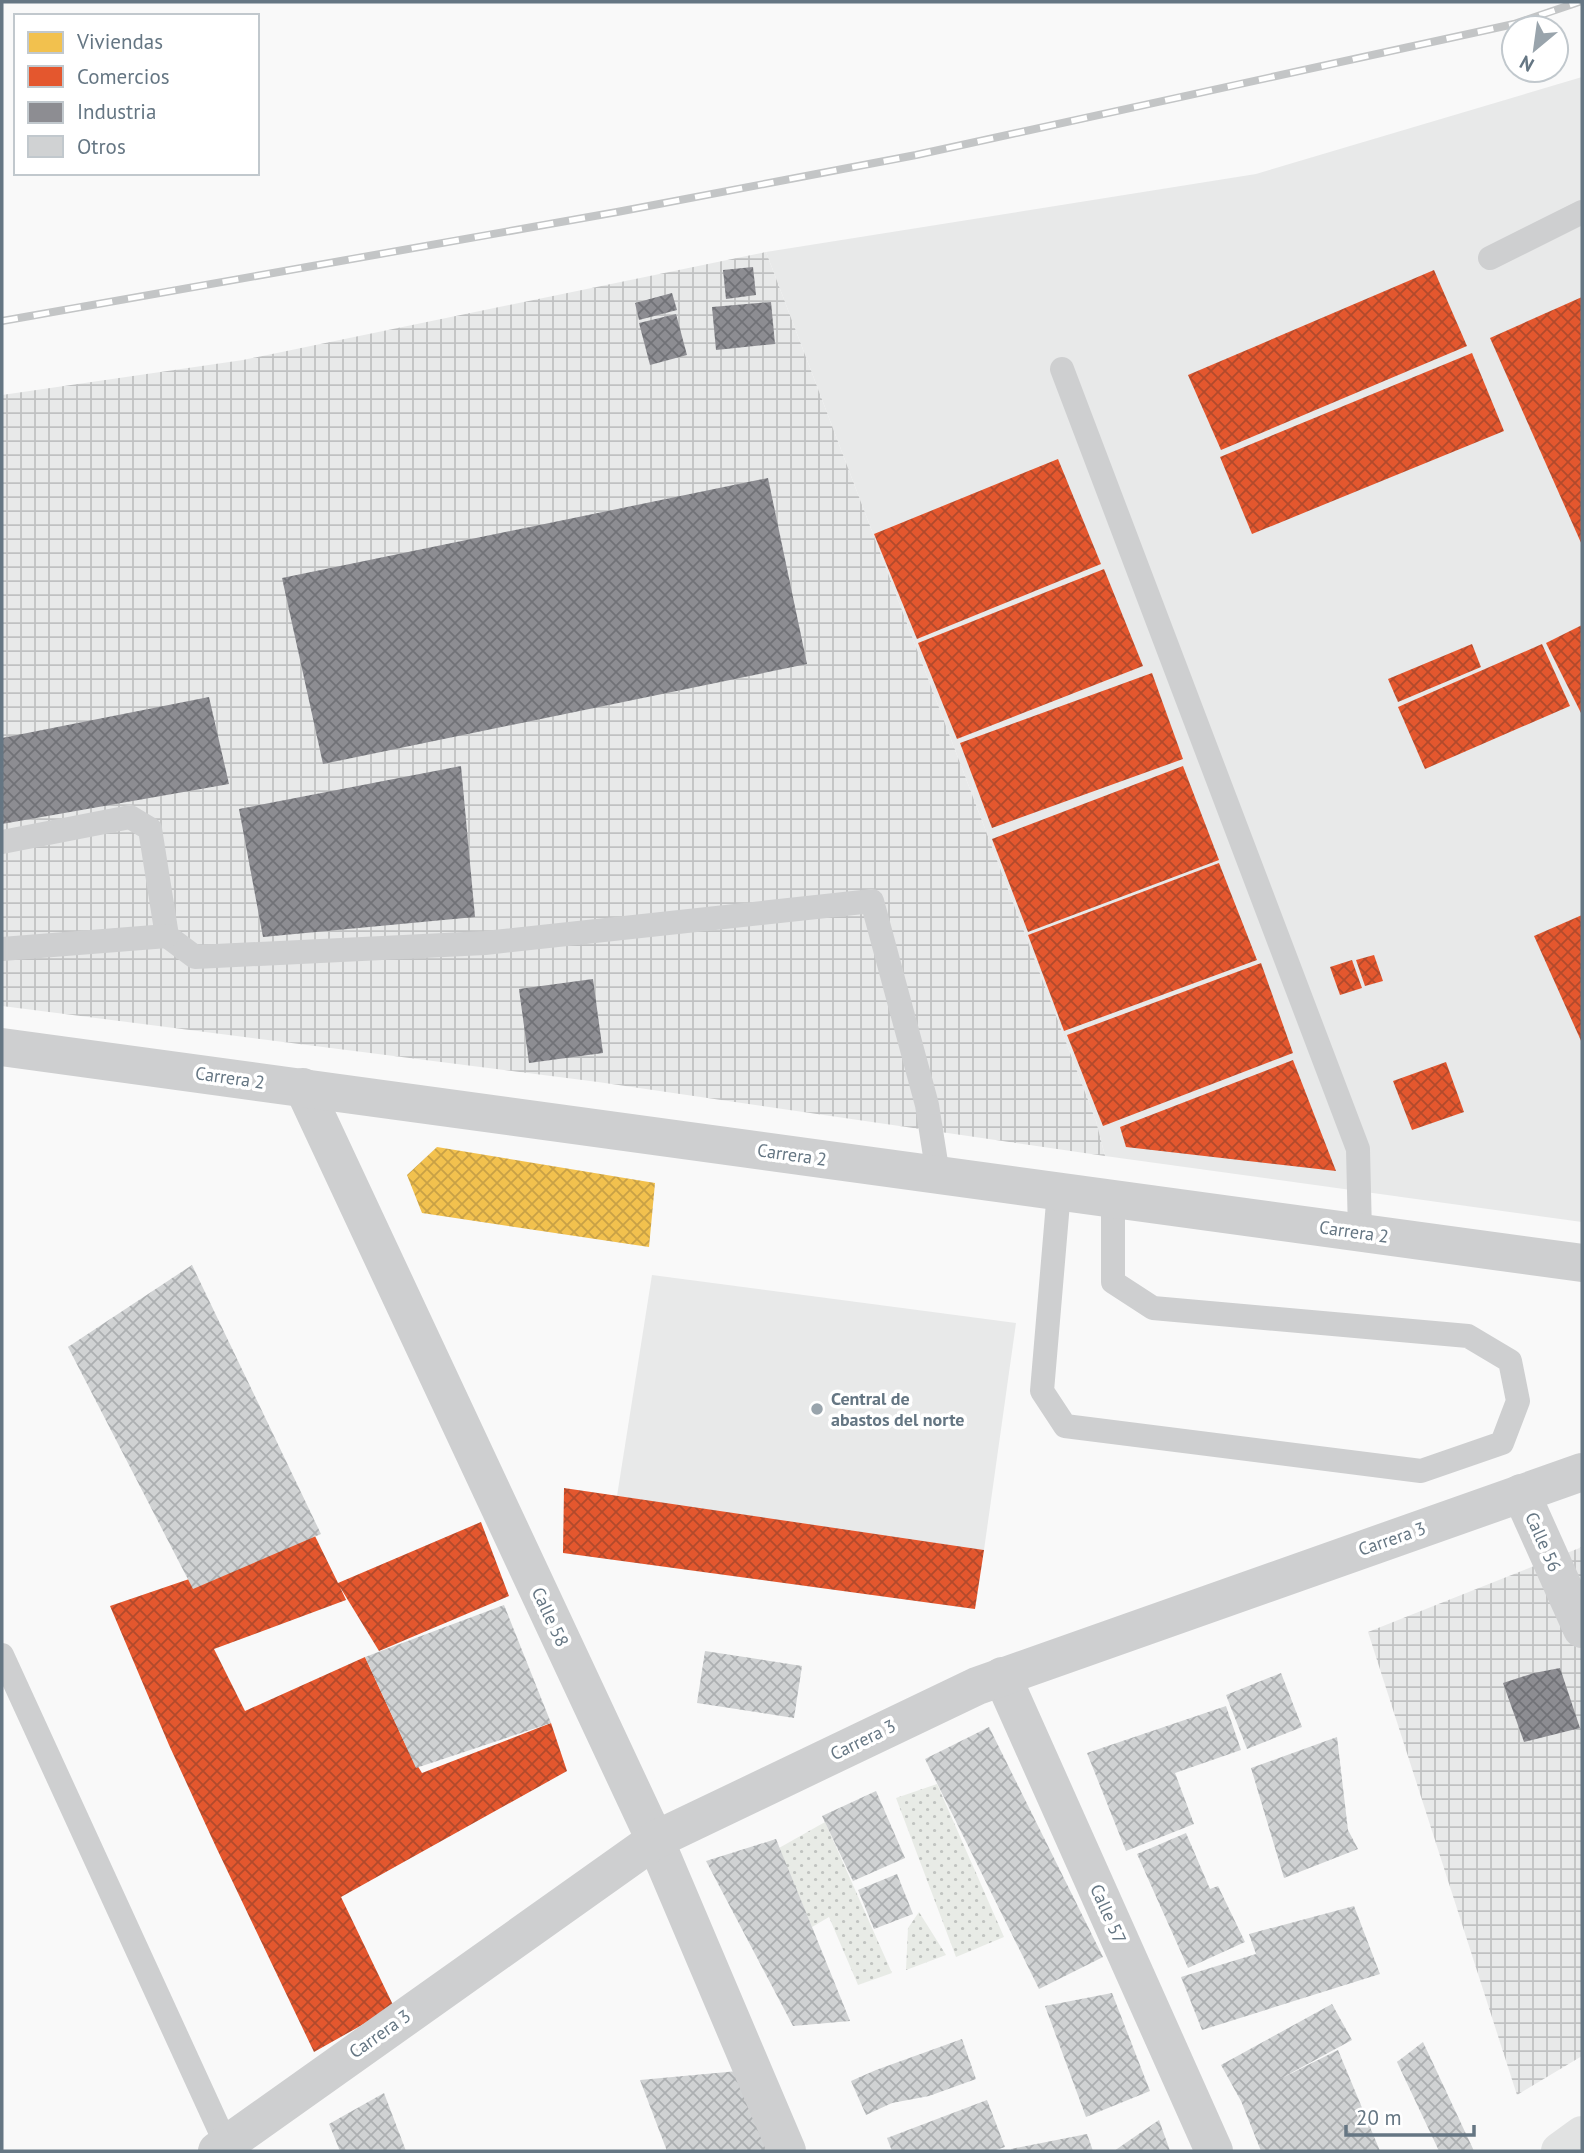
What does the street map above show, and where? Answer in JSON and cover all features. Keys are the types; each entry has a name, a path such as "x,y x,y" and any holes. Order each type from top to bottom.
{"main road":[{"path":"1560,2151 1582,2135"}],"street":[{"name":"Carrera 2","path":"2,1048 303,1087 1582,1264"},
{"name":"Calle 58","path":"303,1087 655,1840 788,2151"},
{"name":"Carrera 3","path":"224,2149 655,1840 1002,1676 1582,1472"},
{"name":"Calle 56","path":"1521,1493 1582,1629"},
{"name":"Calle 57","path":"1002,1676 1214,2151"}],"lane":[{"path":"1490,258 1582,212"},
{"path":"1062,369 1358,1149 1360,1233"},
{"path":"2,842 130,817 150,829 167,936"},
{"path":"2,949 167,936 195,957 471,944 872,901 927,1105 938,1175"},
{"path":"1059,1191 1042,1391 1065,1426 1421,1471 1502,1443 1518,1401 1510,1361 1468,1336 1153,1308 1113,1282 1113,1199"},
{"path":"2,1655 224,2149"}],"shaded area":[{"path":"1582,77 1582,1222 1105,1156 1096,1121 766,252 1256,174 1558,84 1570,84 1570,81"},
{"path":"766,252 1096,1121 1105,1156 598,1082 2,1006 2,395 243,360"},
{"name":"Central de abastos del norte","path":"652,1275 1016,1323 984,1550 617,1496"},
{"path":"1582,1547 1582,2056 1517,2095 1368,1632"},
{"path":"937,1784 1004,1937 956,1957 896,1798"},
{"path":"825,1822 892,1973 858,1985 829,1917 812,1927 779,1848"},
{"path":"919,1912 946,1955 906,1970 908,1928"}],"building: Viviendas":[{"path":"437,1147 655,1183 649,1247 422,1213 407,1175"}],"building: Comercios":[{"path":"1434,270 1467,346 1221,450 1188,375"},
{"path":"1582,297 1582,545 1490,338"},
{"path":"1472,353 1504,431 1252,534 1220,457"},
{"path":"1058,459 1101,564 917,639 874,534"},
{"path":"1104,569 1143,666 957,739 918,643"},
{"path":"1582,625 1582,715 1546,643"},
{"path":"1472,644 1481,667 1398,702 1388,679"},
{"path":"1542,644 1570,706 1425,769 1398,707"},
{"path":"1152,673 1183,759 992,828 960,743"},
{"path":"1183,766 1219,860 1028,932 992,839"},
{"path":"1219,863 1257,960 1064,1031 1028,935"},
{"path":"1582,915 1582,1043 1534,936"},
{"path":"1374,955 1383,981 1365,986 1356,960"},
{"path":"1352,960 1362,988 1340,995 1330,967"},
{"path":"1261,963 1293,1053 1103,1126 1067,1035"},
{"path":"1293,1060 1336,1171 1126,1147 1120,1127"},
{"path":"1446,1062 1464,1112 1412,1130 1393,1081"},
{"path":"564,1488 984,1550 975,1609 563,1553"},
{"path":"481,1522 509,1596 379,1651 340,1587 346,1600 214,1649 245,1711 365,1657 409,1752 422,1773 551,1723 567,1771 341,1897 394,2007 314,2052 169,1745 110,1606 315,1536 338,1583"}],"building: Industria":[{"path":"753,267 756,295 726,299 723,270"},
{"path":"672,293 677,310 639,320 635,303"},
{"path":"771,302 775,344 716,350 712,307"},
{"path":"676,314 687,355 650,365 639,323"},
{"path":"768,478 807,664 323,764 282,578"},
{"path":"209,697 229,784 2,824 2,738"},
{"path":"461,766 475,917 263,937 239,809"},
{"path":"593,979 603,1053 529,1063 519,989"},
{"path":"1560,1668 1580,1728 1524,1742 1503,1683"}],"building: Otros":[{"path":"192,1265 321,1534 193,1589 68,1347"},
{"path":"504,1605 551,1723 416,1768 365,1657"},
{"path":"705,1651 802,1666 794,1718 697,1703"},
{"path":"1281,1673 1302,1727 1247,1749 1226,1695"},
{"path":"1226,1706 1241,1750 1175,1773 1194,1824 1126,1851 1087,1753"},
{"path":"989,1727 1103,1957 1039,1989 925,1759"},
{"path":"1337,1737 1348,1830 1358,1849 1284,1878 1251,1768"},
{"path":"876,1791 905,1858 853,1881 822,1816"},
{"path":"1186,1833 1210,1889 1218,1886 1245,1942 1188,1968 1137,1854"},
{"path":"776,1839 850,2021 793,2026 706,1861"},
{"path":"897,1874 913,1914 874,1929 858,1890"},
{"path":"1354,1906 1380,1974 1202,2030 1181,1977 1256,1954 1249,1934"},
{"path":"1112,1993 1150,2091 1086,2117 1045,2006"},
{"path":"1332,2004 1352,2040 1278,2080 1338,2050 1380,2151 1261,2151 1241,2101 1221,2065"},
{"path":"962,2039 976,2079 929,2096 892,2103 866,2115 851,2081"},
{"path":"1423,2042 1474,2151 1439,2151 1397,2062"},
{"path":"738,2071 768,2151 667,2151 640,2080"},
{"path":"384,2093 406,2151 340,2151 329,2124"},
{"path":"987,2100 1005,2147 993,2151 892,2151 887,2138"},
{"path":"1159,2120 1170,2151 1114,2151"},
{"path":"1087,2134 1093,2151 1011,2149"}],"railway":[{"path":"2,321 617,212 916,155 1514,24 1579,2"}],"place":[{"name":"Central de abastos del norte","path":"817,1409"}]}
